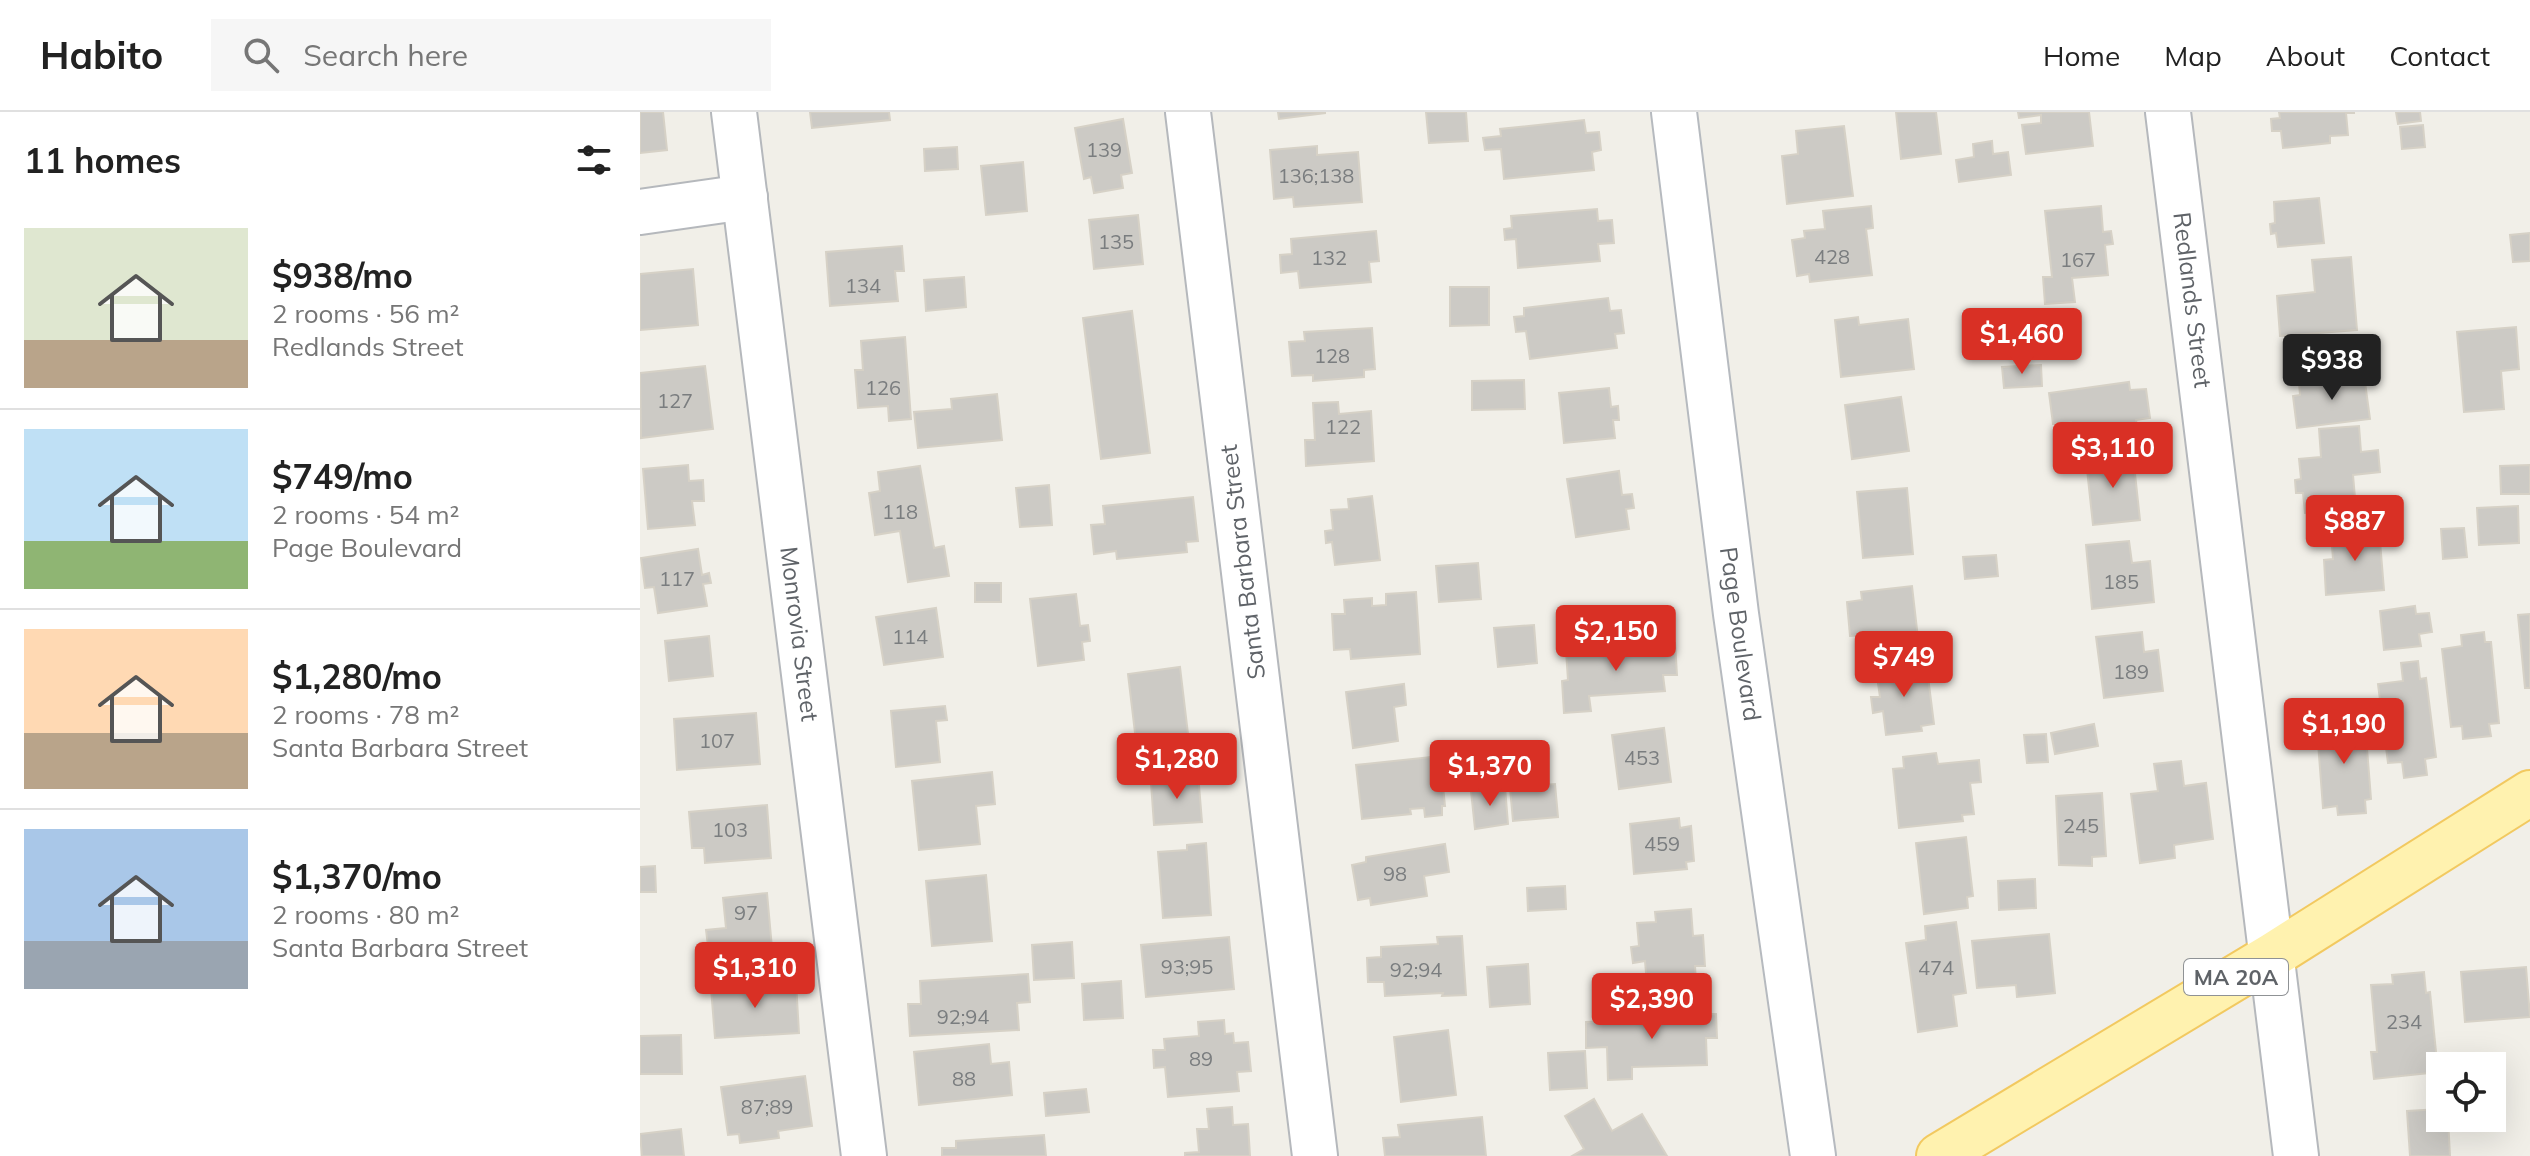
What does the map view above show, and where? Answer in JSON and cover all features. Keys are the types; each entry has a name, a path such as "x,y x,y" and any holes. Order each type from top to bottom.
{"main road":[{"name":"MA 20A","path":"1939,1156 2273,955 2530,793"}],"street":[{"name":"Monrovia Street","path":"734,112 864,1156"},
{"name":"Santa Barbara Street","path":"1188,112 1315,1156"},
{"name":"Page Boulevard","path":"1674,112 1736,614 1813,1156"},
{"name":"Redlands Street","path":"2168,112 2296,1156"},
{"path":"640,212 745,197"}],"building":[{"path":"640,112 663,112 667,150 640,153"},
{"path":"810,112 889,112 890,120 812,128"},
{"path":"1278,112 1325,112 1325,113 1279,119"},
{"path":"1426,112 1466,112 1468,141 1429,143"},
{"path":"1896,112 1936,112 1941,154 1901,159"},
{"path":"2018,112 2089,112 2093,146 2026,154 2022,125 2041,123 2041,115 2019,118"},
{"path":"2279,112 2354,113 2346,113 2348,135 2330,136 2330,143 2283,148 2281,131 2272,131 2271,119 2280,118"},
{"path":"2396,112 2420,112 2421,121 2398,124"},
{"path":"1123,119 1132,173 1121,175 1123,188 1094,193 1091,177 1084,179 1075,128"},
{"path":"1584,120 1586,133 1599,132 1601,150 1592,152 1594,170 1504,179 1501,149 1485,150 1483,138 1501,136 1500,129"},
{"path":"2423,125 2425,147 2402,149 2400,127"},
{"path":"1844,126 1853,196 1787,204 1782,156 1798,154 1796,131"},
{"path":"1992,141 1993,154 2008,152 2011,175 1959,182 1956,160 1974,157 1973,144"},
{"path":"1317,146 1317,155 1358,152 1362,202 1294,207 1293,197 1274,199 1270,150"},
{"path":"957,147 958,169 925,171 924,149"},
{"path":"1023,162 1027,211 986,215 981,166"},
{"path":"2319,198 2324,243 2278,247 2276,233 2271,234 2270,224 2275,223 2274,202"},
{"path":"1871,206 1873,228 1866,229 1872,275 1810,282 1809,274 1797,276 1792,240 1805,238 1804,231 1825,229 1823,211"},
{"path":"2101,206 2103,232 2111,231 2113,244 2105,245 2108,275 2072,278 2075,302 2045,304 2043,277 2052,277 2045,211"},
{"path":"1597,209 1598,221 1612,220 1614,243 1598,244 1600,261 1518,268 1516,239 1505,240 1504,229 1512,228 1511,216"},
{"path":"1138,215 1143,264 1094,269 1089,220"},
{"path":"1376,231 1379,261 1369,262 1371,282 1300,288 1298,271 1281,273 1280,255 1292,254 1291,239"},
{"path":"2530,233 2530,261 2513,262 2510,235"},
{"path":"902,246 904,271 895,271 898,301 830,306 826,252"},
{"path":"2351,257 2357,330 2280,336 2277,296 2315,292 2312,260"},
{"path":"693,269 698,325 640,330 640,274"},
{"path":"964,277 966,307 926,311 924,280"},
{"path":"1450,287 1489,287 1489,325 1450,326"},
{"path":"1608,298 1610,311 1621,310 1624,333 1615,334 1617,348 1530,359 1526,331 1516,332 1514,317 1524,316 1524,308"},
{"path":"1132,311 1150,453 1101,459 1083,318"},
{"path":"1858,317 1859,325 1908,319 1914,369 1841,377 1835,320"},
{"path":"2516,327 2519,369 2501,371 2504,409 2464,412 2457,332"},
{"path":"1372,328 1375,369 1364,370 1364,377 1313,381 1313,375 1292,376 1289,342 1305,341 1304,332"},
{"path":"905,337 911,419 889,421 888,406 858,408 855,370 863,370 861,341"},
{"path":"2041,365 2042,386 2004,388 2002,367"},
{"path":"705,366 713,429 641,438 640,373"},
{"path":"2364,375 2370,419 2297,428 2293,396 2300,395 2299,383"},
{"path":"1524,380 1525,409 1472,410 1472,381"},
{"path":"2129,382 2130,390 2146,389 2150,418 2136,420 2138,433 2073,442 2071,422 2053,424 2049,393"},
{"path":"1609,388 1611,407 1618,406 1619,420 1613,420 1615,438 1564,443 1559,393"},
{"path":"997,394 1002,440 918,448 914,412 952,409 951,399"},
{"path":"1901,397 1909,451 1852,459 1845,405"},
{"path":"1338,402 1339,414 1371,411 1374,461 1306,466 1305,440 1315,440 1313,403"},
{"path":"2359,426 2361,452 2378,450 2380,472 2353,475 2356,509 2305,513 2303,493 2296,493 2295,480 2301,479 2299,459 2321,457 2319,429"},
{"path":"2133,455 2140,520 2093,525 2086,460"},
{"path":"688,465 689,481 703,480 704,501 692,501 695,525 648,529 643,469"},
{"path":"2530,465 2530,494 2501,494 2500,466"},
{"path":"920,466 934,548 944,546 949,576 908,582 900,531 875,535 869,493 880,491 878,472"},
{"path":"1619,471 1622,495 1632,494 1634,508 1626,509 1629,529 1576,537 1567,479"},
{"path":"1049,485 1052,525 1020,527 1016,488"},
{"path":"1907,488 1913,554 1863,558 1857,492"},
{"path":"1372,496 1380,560 1335,565 1332,542 1326,543 1325,531 1333,530 1331,510 1349,509 1348,499"},
{"path":"1193,497 1198,541 1186,542 1187,552 1117,559 1116,551 1094,554 1091,525 1105,524 1103,506"},
{"path":"2518,506 2519,543 2479,545 2477,508"},
{"path":"2464,528 2467,557 2443,559 2441,529"},
{"path":"2379,529 2384,590 2326,595 2324,560 2333,559 2331,533"},
{"path":"2129,541 2132,563 2150,561 2154,602 2092,609 2086,545"},
{"path":"698,549 702,575 709,573 711,583 703,584 707,606 658,613 654,587 645,588 641,558"},
{"path":"1996,555 1998,576 1965,579 1963,557"},
{"path":"1478,563 1481,599 1439,602 1436,566"},
{"path":"975,583 1001,583 1001,602 975,602"},
{"path":"1912,586 1918,638 1866,644 1865,635 1850,636 1847,602 1862,600 1861,592"},
{"path":"1416,592 1420,654 1351,659 1350,649 1334,650 1332,614 1345,614 1344,600 1372,598 1372,606 1386,605 1386,594"},
{"path":"1076,594 1080,626 1088,625 1090,641 1082,642 1084,660 1038,666 1030,599"},
{"path":"2415,606 2416,614 2429,613 2432,632 2419,634 2421,646 2384,650 2380,611"},
{"path":"936,608 943,657 884,665 876,617"},
{"path":"2530,614 2530,688 2525,688 2518,615"},
{"path":"1534,625 1537,663 1498,667 1494,628"},
{"path":"2142,632 2144,652 2158,650 2163,691 2104,698 2096,637"},
{"path":"2484,632 2485,642 2491,642 2499,723 2489,724 2491,736 2463,739 2462,726 2451,727 2442,649 2462,646 2461,635"},
{"path":"709,636 713,676 669,681 665,641"},
{"path":"1675,643 1677,675 1663,675 1665,691 1589,696 1591,711 1564,713 1562,681 1568,680 1566,651"},
{"path":"1914,660 1916,671 1927,669 1934,724 1921,726 1922,731 1886,735 1883,711 1873,713 1871,697 1880,697 1877,676 1894,674 1893,662"},
{"path":"2418,661 2420,679 2426,678 2436,757 2425,759 2427,775 2404,778 2402,762 2388,763 2378,684 2403,681 2401,663"},
{"path":"1180,667 1188,734 1136,741 1128,674"},
{"path":"1404,684 1406,705 1394,707 1398,741 1353,748 1346,692"},
{"path":"945,706 947,720 936,721 940,762 896,767 891,711"},
{"path":"756,713 760,764 677,770 674,719"},
{"path":"2332,714 2333,725 2365,723 2371,799 2365,800 2366,813 2338,815 2337,806 2323,808 2316,716"},
{"path":"2094,724 2098,746 2055,754 2051,733"},
{"path":"1664,728 1671,782 1619,789 1612,735"},
{"path":"2046,734 2048,762 2027,763 2024,735"},
{"path":"1936,753 1938,764 1979,760 1981,782 1970,783 1974,814 1962,815 1963,821 1899,828 1893,769 1904,768 1903,757"},
{"path":"1440,756 1445,806 1442,806 1442,815 1425,817 1424,808 1410,809 1411,814 1362,819 1356,765"},
{"path":"2181,761 2184,786 2206,783 2213,839 2174,845 2175,858 2140,863 2131,794 2158,791 2154,764"},
{"path":"992,772 995,804 976,806 980,844 919,850 912,781"},
{"path":"1198,773 1202,822 1154,825 1151,783 1174,782 1174,775"},
{"path":"1555,784 1558,817 1513,821 1510,788"},
{"path":"1505,787 1508,824 1475,829 1471,791"},
{"path":"2102,793 2106,856 2092,857 2092,866 2059,865 2056,796"},
{"path":"767,805 771,858 705,863 704,848 692,848 689,812"},
{"path":"1679,818 1680,828 1691,826 1694,861 1686,862 1687,869 1634,874 1630,824"},
{"path":"1966,837 1973,896 1967,897 1968,908 1924,914 1916,843"},
{"path":"1206,843 1211,915 1163,918 1158,852 1187,850 1187,845"},
{"path":"1445,844 1449,872 1424,876 1427,896 1371,905 1370,898 1358,900 1352,865 1366,862 1366,857"},
{"path":"655,866 656,892 640,892 640,867"},
{"path":"986,875 992,941 932,946 926,881"},
{"path":"2035,879 2036,908 1999,910 1998,881"},
{"path":"1565,886 1566,909 1528,911 1527,888"},
{"path":"767,893 772,948 709,954 706,930 726,928 723,898"},
{"path":"1691,909 1693,936 1703,935 1705,966 1695,966 1696,982 1647,985 1645,961 1633,963 1631,947 1639,946 1637,923 1656,922 1655,912"},
{"path":"1956,922 1966,993 1953,995 1957,1026 1918,1032 1906,943 1926,940 1925,926"},
{"path":"2049,934 2055,993 2017,997 2016,985 1977,988 1972,941"},
{"path":"1462,936 1466,995 1385,996 1384,982 1368,982 1367,958 1381,957 1381,947 1438,944 1437,937"},
{"path":"1229,937 1234,989 1146,997 1141,945"},
{"path":"1072,942 1074,978 1034,980 1032,945"},
{"path":"1528,964 1530,1004 1490,1007 1487,967"},
{"path":"2526,967 2530,1017 2465,1022 2461,972"},
{"path":"2424,972 2426,993 2430,992 2436,1052 2426,1052 2426,1073 2374,1079 2371,1052 2377,1052 2371,985 2393,984 2392,975"},
{"path":"1028,974 1030,1002 1017,1003 1019,1030 910,1036 908,1004 921,1004 920,981"},
{"path":"1121,981 1123,1018 1084,1020 1082,984"},
{"path":"796,982 799,1033 715,1038 711,988"},
{"path":"1716,1014 1717,1038 1706,1038 1707,1065 1632,1067 1632,1079 1608,1080 1607,1047 1586,1048 1586,1022 1612,1021 1613,1016"},
{"path":"1224,1020 1225,1034 1233,1033 1234,1043 1248,1042 1251,1071 1237,1072 1239,1091 1168,1097 1165,1067 1154,1068 1153,1050 1165,1050 1164,1039 1199,1036 1198,1022"},
{"path":"1448,1030 1456,1095 1401,1102 1394,1037"},
{"path":"681,1035 682,1074 640,1074 640,1036"},
{"path":"989,1044 991,1064 1009,1062 1012,1095 919,1105 914,1052"},
{"path":"1585,1051 1587,1088 1550,1090 1548,1053"},
{"path":"805,1076 812,1126 778,1131 779,1138 740,1143 739,1134 728,1135 721,1087"},
{"path":"1086,1089 1089,1112 1046,1116 1044,1093"},
{"path":"1594,1099 1612,1131 1642,1114 1667,1156 1572,1156 1584,1149 1565,1116"},
{"path":"1232,1107 1233,1125 1248,1124 1250,1156 1185,1156 1185,1153 1199,1152 1197,1129 1209,1129 1207,1109"},
{"path":"2426,1110 2426,1132 2449,1132 2450,1156 2410,1156 2407,1111"},
{"path":"1482,1117 1486,1156 1385,1156 1383,1138 1400,1137 1398,1125"},
{"path":"681,1129 684,1156 642,1156 640,1134"},
{"path":"1044,1135 1046,1156 942,1156 942,1148 956,1148 956,1141"}]}
